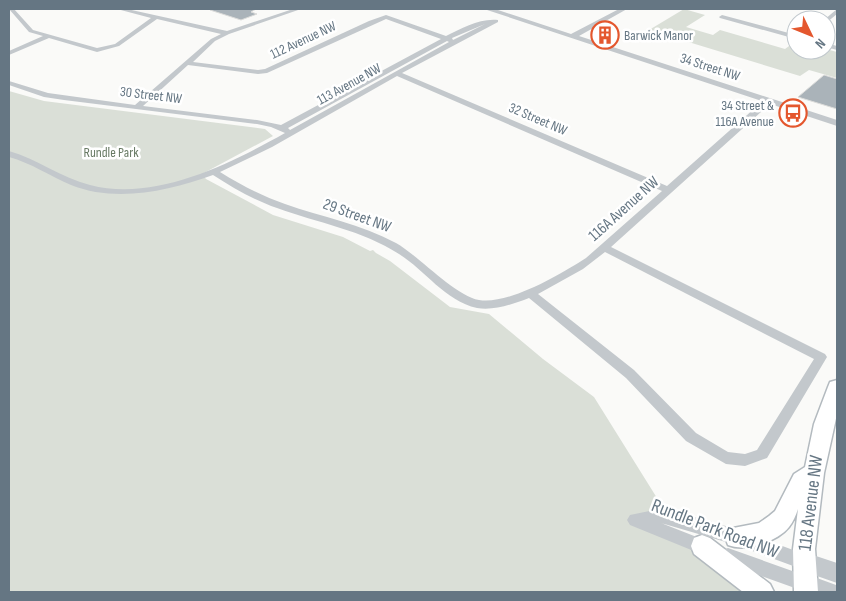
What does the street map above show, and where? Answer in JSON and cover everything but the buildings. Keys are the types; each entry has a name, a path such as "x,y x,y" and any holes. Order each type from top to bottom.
{"main road":[{"name":"118 Avenue NW","path":"806,579 804,549 814,473 824,424 837,387"},
{"path":"736,537 762,533 777,524 783,518 801,481 814,473"},
{"path":"702,546 762,592"}],"street":[{"path":"11,9 30,31 92,50 105,49 117,45 156,17"},
{"path":"120,9 227,34"},
{"path":"137,107 213,40 298,9"},
{"name":"34 Street NW","path":"488,9 837,123"},
{"path":"573,36 624,9"},
{"path":"726,15 786,34"},
{"name":"113 Avenue NW","path":"282,128 450,40 509,16"},
{"name":"112 Avenue NW","path":"187,63 258,72 267,71 386,17 450,40"},
{"path":"9,53 47,36"},
{"name":"113 Avenue NW","path":"215,173 291,133 397,73 450,40"},
{"name":"32 Street NW","path":"397,73 668,190"},
{"name":"30 Street NW","path":"9,83 47,95 257,122 282,128 291,133"},
{"name":"116A Avenue NW","path":"479,304 500,302 529,292 567,275 590,260 768,101"},
{"path":"9,154 32,160 73,184 101,190 155,188 182,183 215,173"},
{"name":"29 Street NW","path":"215,173 268,201 349,226 390,243 460,295 479,304"},
{"path":"529,292 630,374 691,437 726,458 745,460 762,454 821,357 604,247"},
{"name":"Rundle Park Road NW","path":"664,515 736,537 806,579 702,546 635,520 664,515"},
{"path":"806,579 837,573"},
{"path":"806,579 829,592"}],"green space":[{"path":"684,9 705,15 686,27 713,35 720,30 786,48 786,60 836,60 837,52 837,78 809,70 800,76 649,30"},
{"name":"Rundle Park","path":"9,91 44,101 265,129 273,136 202,174 206,179 273,215 343,237 370,251 373,250 450,307 489,314 543,359 594,397 657,498 665,528 711,559 752,592 9,592"}],"place":[{"name":"Barwick Manor","path":"605,35"},
{"name":"34 Street & 116A Avenue","path":"793,113"}]}
